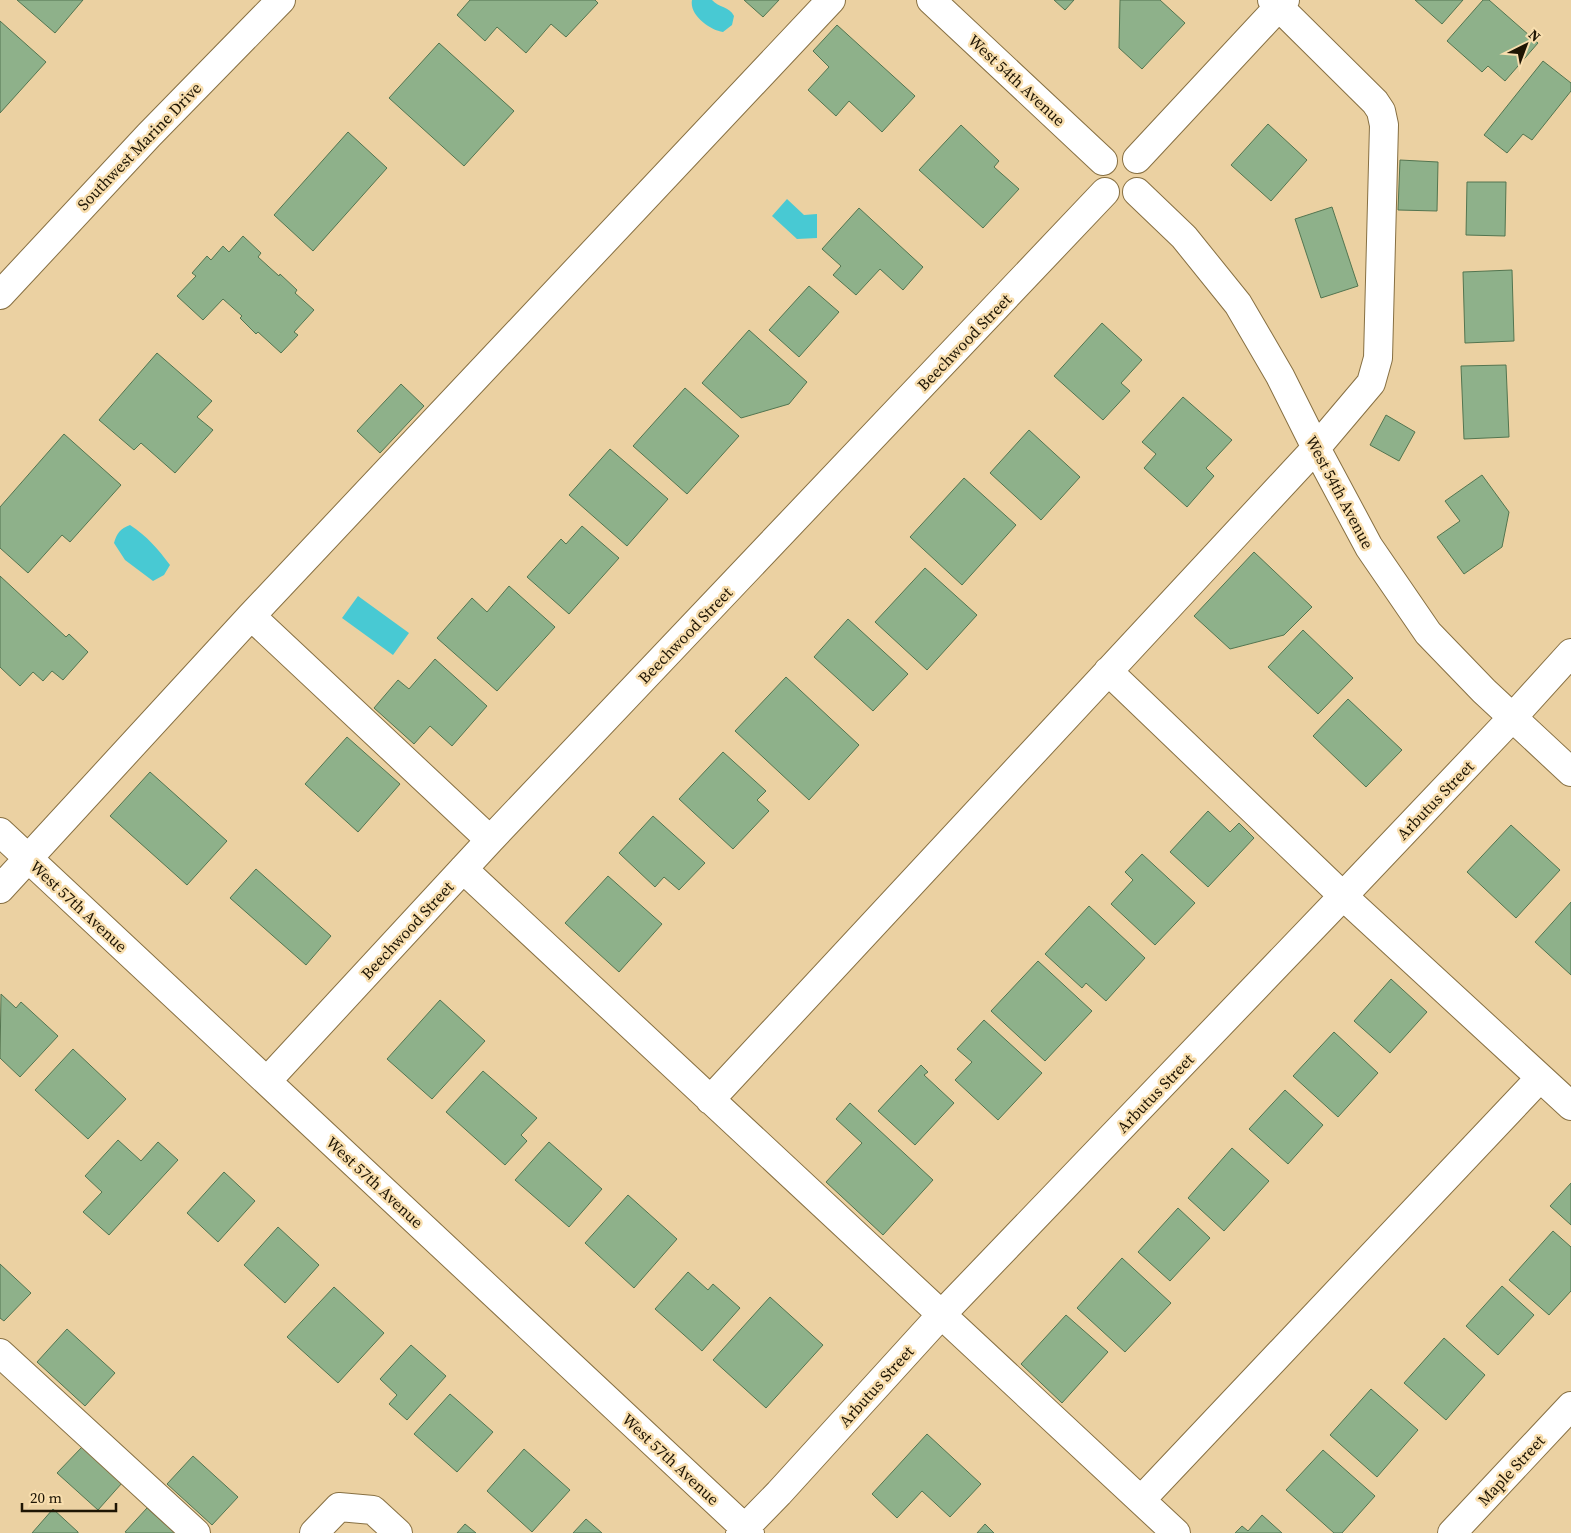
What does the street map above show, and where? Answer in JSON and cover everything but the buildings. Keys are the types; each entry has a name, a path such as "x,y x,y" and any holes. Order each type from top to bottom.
{"street":[{"name":"Southwest Marine Drive","path":"0,295 149,135 281,0"},
{"path":"0,889 251,616 831,0"},
{"name":"West 54th Avenue","path":"931,0 1103,160"},
{"path":"710,1100 1316,448 1371,383 1378,358 1384,125 1381,111 1375,102 1279,2 1137,159"},
{"path":"1120,152 1129,154 1137,159 1142,166 1144,175 1142,184 1137,192 1130,197 1121,198 1113,197 1105,192 1100,185 1098,177 1099,168 1103,160 1111,154 1120,152"},
{"name":"Beechwood Street","path":"267,1081 490,840 1105,192"},
{"name":"West 54th Avenue","path":"1137,192 1184,237 1238,304 1280,376 1369,547 1428,633 1484,691 1571,772"},
{"path":"251,616 490,840"},
{"name":"Arbutus Street","path":"745,1531 941,1315 1343,896 1571,654"},
{"path":"1108,670 1343,896 1571,1106"},
{"name":"West 57th Avenue","path":"0,832 745,1531"},
{"path":"463,869 1176,1533"},
{"path":"1141,1500 1540,1078"},
{"path":"0,1354 196,1533"},
{"name":"Maple Street","path":"1452,1533 1571,1406"},
{"path":"314,1533 339,1507 373,1510 398,1533"}],"water":[{"path":"692,0 712,0 727,9 734,16 732,25 723,32 707,25 694,11"},
{"path":"787,199 804,215 817,214 817,238 797,239 772,216"},
{"path":"130,525 152,543 170,565 164,575 153,581 125,560 114,543 119,532"},
{"path":"358,596 409,633 393,655 342,618"}]}
